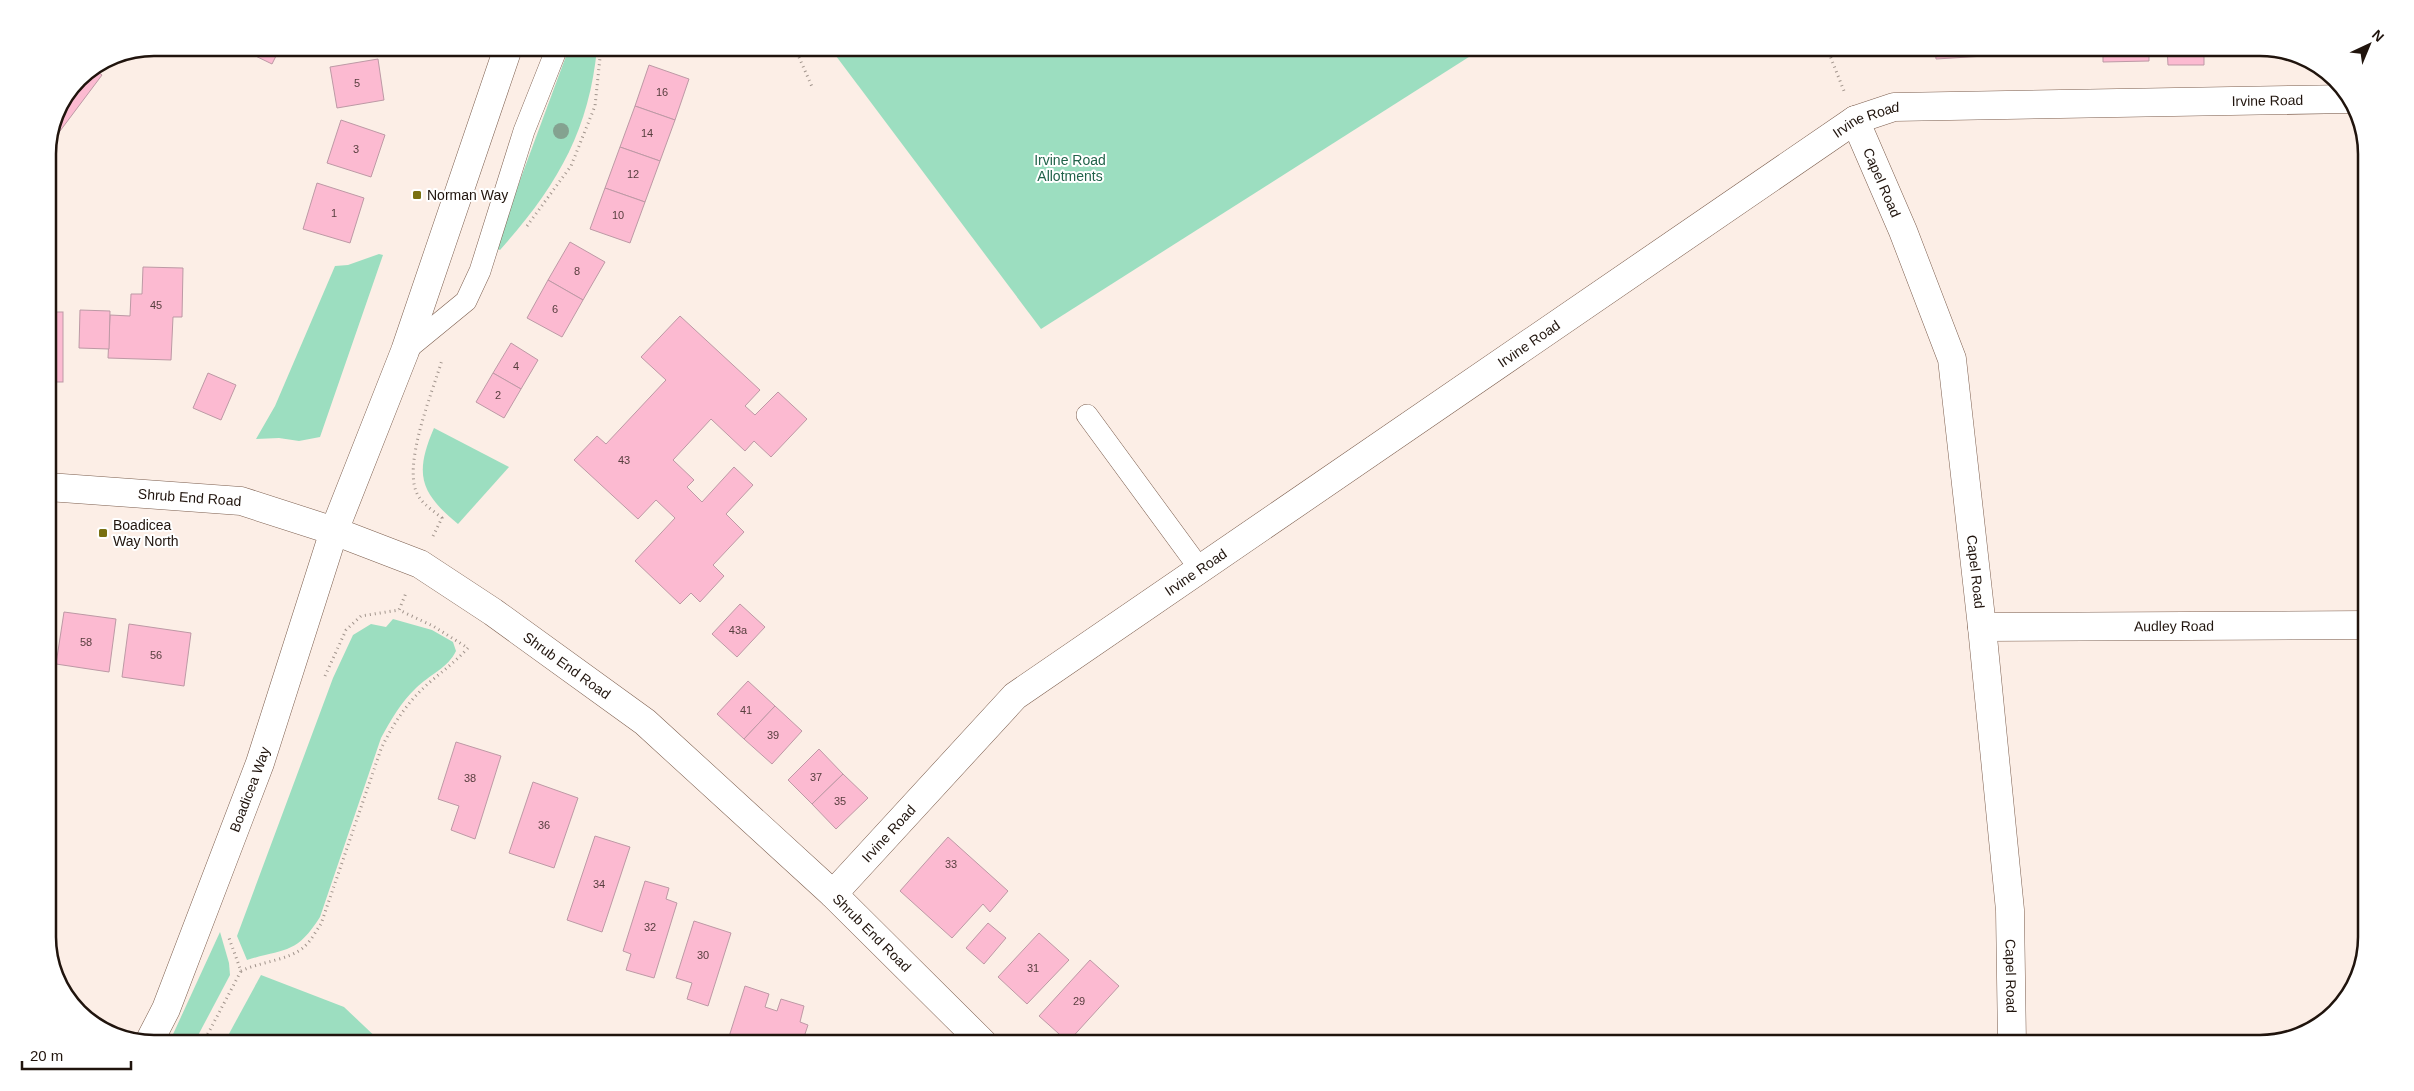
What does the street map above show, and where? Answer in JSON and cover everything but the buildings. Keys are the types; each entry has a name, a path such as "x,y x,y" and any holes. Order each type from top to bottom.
{"street":[{"path":"334,531 405,351 505,56"},
{"name":"Irvine Road","path":"833,894 1015,696 1855,120 1894,106 2341,99"},
{"name":"Capel Road","path":"1855,120 1903,231 1952,359 1982,627 2010,910 2012,1035"},
{"name":"Shrub End Road","path":"56,488 241,501 334,531 420,564 493,612 645,722 833,894 974,1035"},
{"name":"Boadicea Way","path":"153,1035 166,1009 260,763 334,531"},
{"name":"Audley Road","path":"1982,627 2358,625"}],"lane":[{"path":"405,351 466,302 480,272 524,130 555,56"},
{"path":"1087,416 1200,570"}],"path":[{"path":"526,227 571,166 595,106 600,56"},
{"path":"799,56 813,89"},
{"path":"1830,56 1855,120"},
{"path":"399,610 442,518 419,497 412,478 414,452 458,308"},
{"path":"209,1035 241,971 257,963 285,957 304,947 321,924 381,749 391,729 405,708 429,683 455,662 468,648 433,626 399,610 361,616 346,630 322,683"},
{"path":"228,937 241,971"}],"green space":[{"path":"566,56 596,56 586,106 578,132 566,157 538,204 500,250 495,248"},
{"name":"Irvine Road Allotments","path":"836,56 1470,56 1041,329"},
{"path":"379,254 383,255 320,437 299,441 279,438 256,439 275,406 335,266 348,265"},
{"path":"434,428 509,467 458,524 435,502 424,482 424,458"},
{"path":"393,619 432,630 453,642 456,651 448,662 411,693 381,738 320,917 312,929 304,938 289,948 247,960 237,936 333,678 353,635 371,624 386,627"},
{"path":"220,932 229,963 230,975 198,1035 173,1035"},
{"path":"261,975 344,1007 374,1035 228,1035"}],"place":[{"name":"Norman Way","path":"417,195"},
{"name":"Boadicea Way North","path":"103,533"}]}
